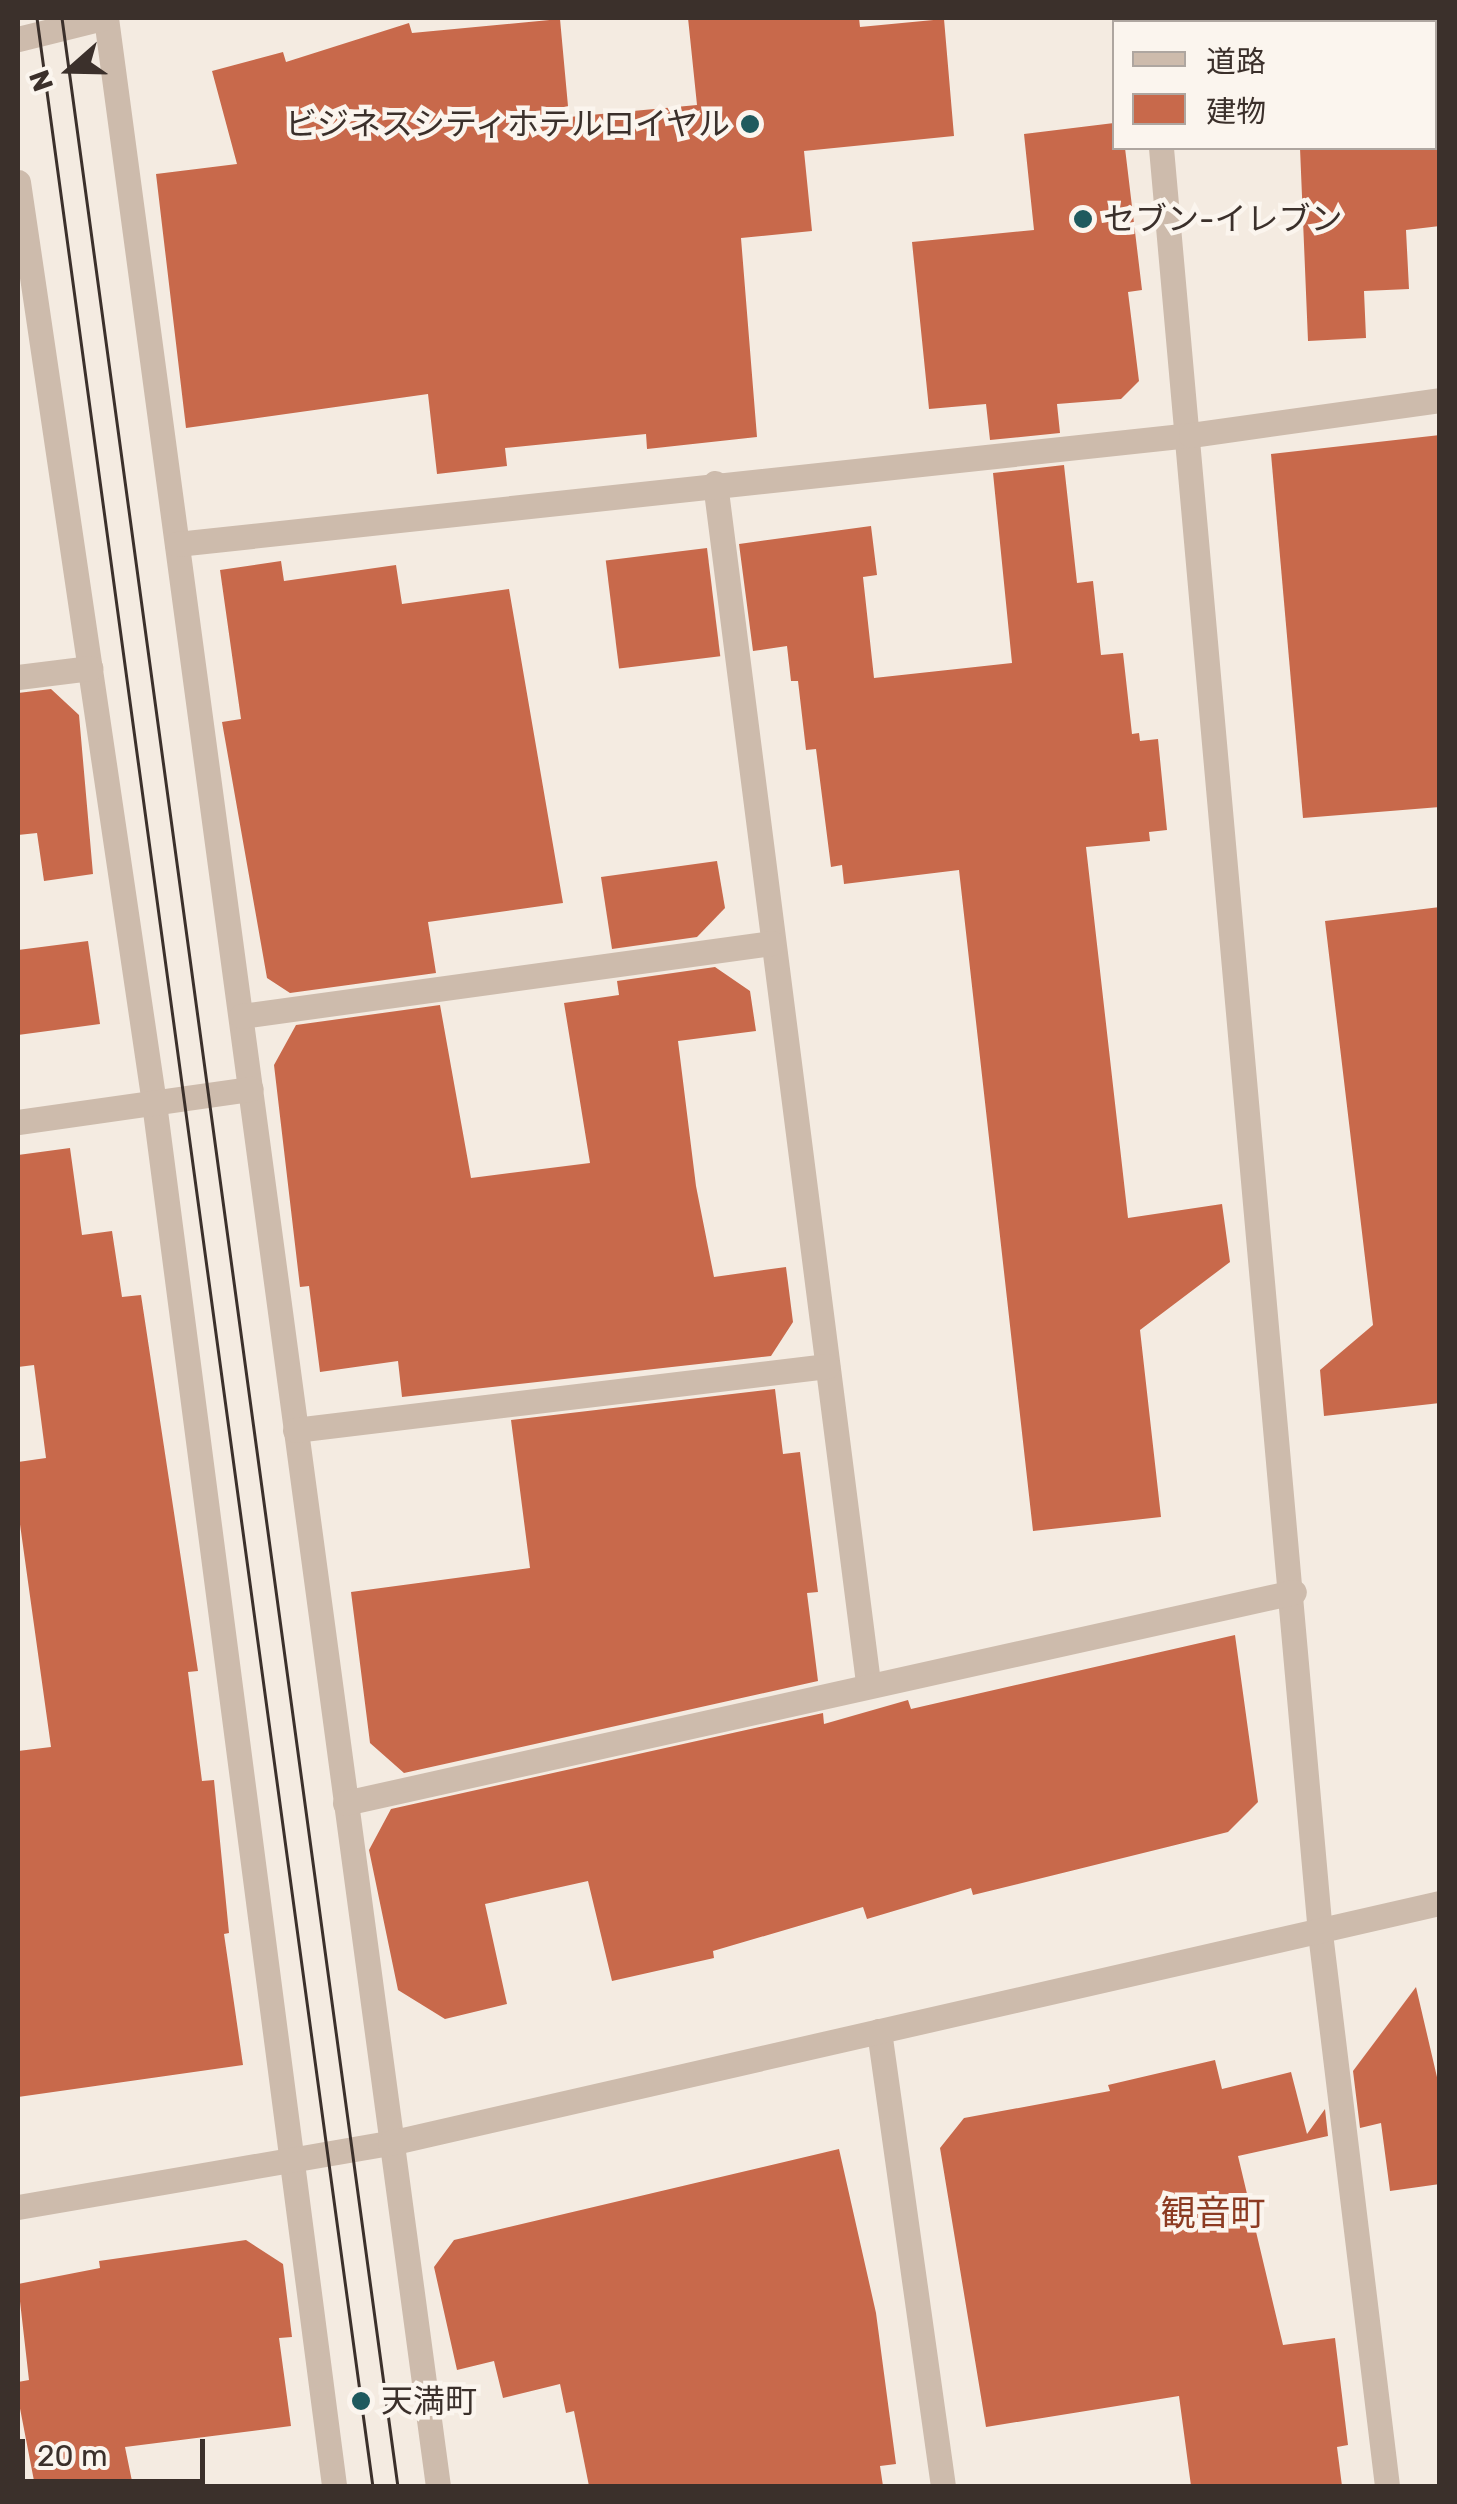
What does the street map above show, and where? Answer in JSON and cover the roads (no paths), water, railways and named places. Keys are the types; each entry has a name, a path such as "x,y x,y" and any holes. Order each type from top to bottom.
{"street":[{"path":"18,39 104,18 438,2486"},
{"path":"1161,150 1191,435 1294,1592 1320,1933 1387,2486"},
{"path":"18,182 154,1103 334,2486"},
{"path":"177,544 1191,435 1440,400"},
{"path":"715,484 868,1682"},
{"path":"18,678 90,668"},
{"path":"241,1016 772,943"},
{"path":"18,1122 251,1090"},
{"path":"295,1430 827,1366"},
{"path":"345,1803 868,1682 1294,1592"},
{"path":"18,2207 390,2143 1440,1903"},
{"path":"879,2031 944,2486"}],"tram line":[{"path":"37,18 373,2486"},
{"path":"62,18 398,2486"}],"place":[{"name":"ビジネスシティホテルロイヤル","path":"750,124"},
{"name":"セブン-イレブン","path":"1083,219"},
{"name":"天満町","path":"361,2401"}],"district":[{"name":"観音町","path":"1213,2213"}]}
